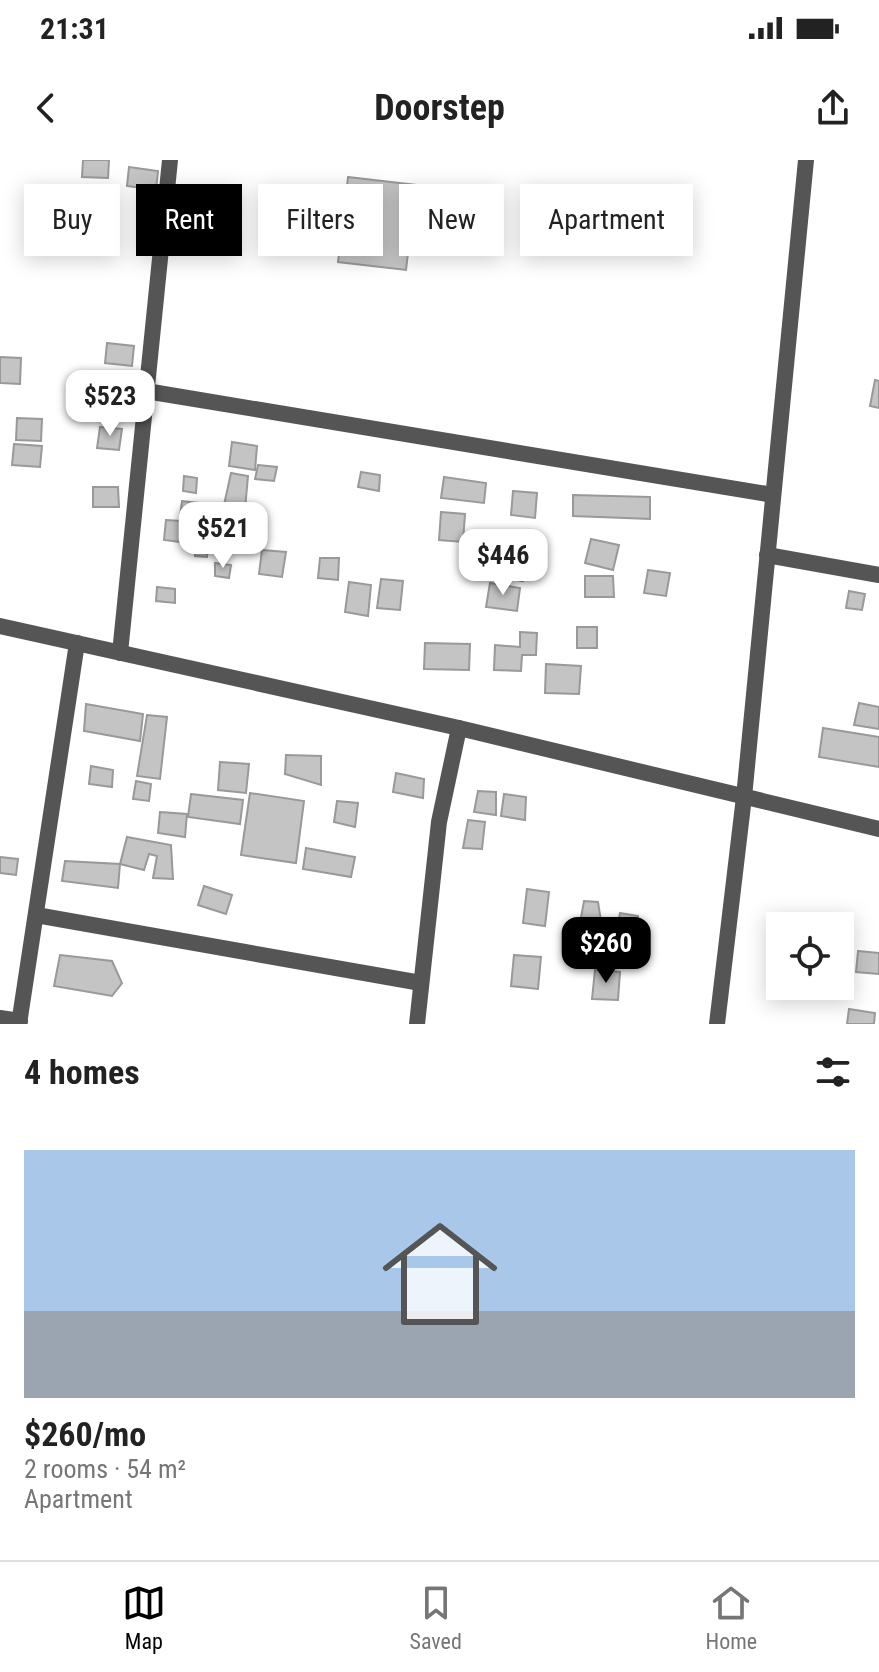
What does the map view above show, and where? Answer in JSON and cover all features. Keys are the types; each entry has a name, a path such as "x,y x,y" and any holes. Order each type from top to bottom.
{"street":[{"path":"120,653 170,160"},
{"path":"717,1024 744,797 806,160"},
{"path":"146,391 773,495"},
{"path":"767,555 879,575"},
{"path":"0,626 459,728 879,829"},
{"path":"0,1018 19,1022 77,643"},
{"path":"417,1024 439,822 459,728"},
{"path":"36,915 421,983"}],"building":[{"path":"83,160 109,160 108,178 82,177"},
{"path":"129,167 158,171 157,184 127,186"},
{"path":"348,177 408,184 399,184 399,256 408,256 406,270 338,262 339,256 383,256 383,184 347,184"},
{"path":"107,343 134,346 132,366 105,363"},
{"path":"0,357 21,358 20,384 0,383"},
{"path":"875,380 879,381 879,408 870,406"},
{"path":"17,418 42,419 41,441 16,440"},
{"path":"100,427 122,429 119,450 97,448"},
{"path":"232,442 257,446 255,470 229,466"},
{"path":"14,444 42,446 40,467 12,465"},
{"path":"258,465 277,467 274,481 255,479"},
{"path":"361,472 380,475 379,491 358,487"},
{"path":"231,473 248,476 245,509 224,505"},
{"path":"184,476 197,478 196,493 183,491"},
{"path":"444,477 486,483 484,503 441,498"},
{"path":"93,487 118,487 119,507 93,507"},
{"path":"513,491 537,493 535,518 511,515"},
{"path":"573,495 650,497 650,519 573,516"},
{"path":"182,501 198,503 197,519 180,517"},
{"path":"441,512 465,514 463,542 439,540"},
{"path":"212,513 228,514 226,532 210,530"},
{"path":"166,520 196,522 196,544 164,540"},
{"path":"591,539 619,545 613,570 585,563"},
{"path":"471,546 498,549 495,579 468,576"},
{"path":"196,547 208,548 207,557 195,556"},
{"path":"262,550 286,552 282,577 259,574"},
{"path":"320,558 339,558 338,580 318,578"},
{"path":"506,561 526,564 523,581 503,578"},
{"path":"215,563 231,565 229,578 215,576"},
{"path":"648,570 670,573 666,596 644,593"},
{"path":"585,576 613,576 614,597 585,597"},
{"path":"381,579 403,581 400,610 377,608"},
{"path":"349,582 371,585 368,616 345,612"},
{"path":"490,583 520,588 517,611 486,607"},
{"path":"157,587 175,589 175,603 156,601"},
{"path":"849,591 865,594 862,610 846,608"},
{"path":"577,627 597,627 597,648 577,648"},
{"path":"520,632 537,633 536,655 522,655 521,671 494,670 495,645 520,647"},
{"path":"425,643 470,644 469,670 424,669"},
{"path":"546,664 581,666 579,694 545,693"},
{"path":"859,703 879,707 879,729 854,725"},
{"path":"86,704 143,714 140,741 84,731"},
{"path":"147,715 167,717 160,779 137,776"},
{"path":"823,728 879,737 879,767 819,757"},
{"path":"286,755 321,756 321,785 285,774"},
{"path":"220,762 249,764 246,793 218,790"},
{"path":"91,766 113,770 112,787 89,784"},
{"path":"396,773 424,779 423,798 393,792"},
{"path":"136,781 151,784 149,801 133,799"},
{"path":"478,791 496,792 496,815 474,812"},
{"path":"250,793 304,801 296,863 241,855"},
{"path":"191,794 243,800 240,824 188,817"},
{"path":"504,794 526,797 525,820 501,816"},
{"path":"337,801 358,803 355,827 334,822"},
{"path":"160,812 187,814 185,837 158,833"},
{"path":"468,820 485,822 482,849 463,848"},
{"path":"127,837 171,845 173,879 153,878 157,856 149,854 144,870 120,864"},
{"path":"306,848 355,857 351,877 303,869"},
{"path":"0,857 18,859 16,875 0,873"},
{"path":"65,861 120,864 118,888 62,881"},
{"path":"204,886 232,895 226,914 198,905"},
{"path":"527,889 549,892 545,926 523,923"},
{"path":"584,901 598,902 602,927 580,923"},
{"path":"620,913 638,916 635,933 617,929"},
{"path":"858,951 879,953 879,974 856,972"},
{"path":"60,955 112,961 122,983 112,996 54,986"},
{"path":"514,955 541,957 538,989 511,986"},
{"path":"595,970 620,972 618,1000 592,999"},
{"path":"849,1009 875,1013 874,1024 847,1024"}]}
